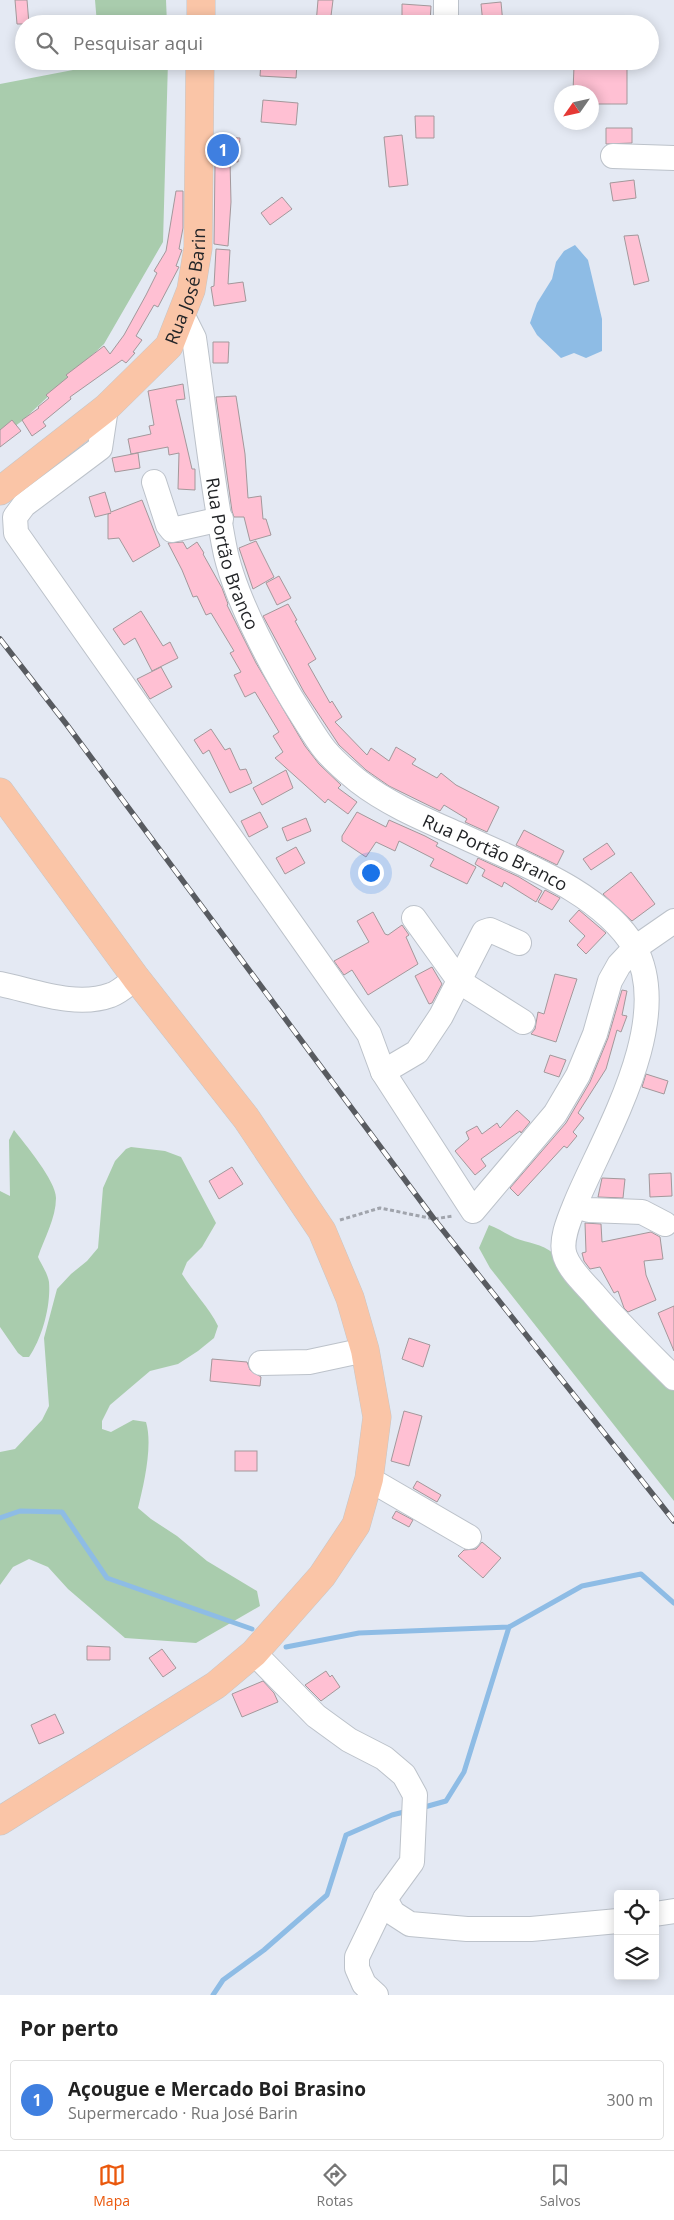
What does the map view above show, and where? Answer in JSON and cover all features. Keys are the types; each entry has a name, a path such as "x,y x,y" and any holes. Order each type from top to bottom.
{"main road":[{"path":"200,15 201,0"},
{"name":"Rua José Barin","path":"0,491 106,408 169,346 183,316 191,290 198,248 200,70"},
{"path":"0,1821 216,1684 254,1653 322,1576 356,1525 369,1479 377,1417 365,1350 350,1298 322,1231 246,1118 136,978 2,800"}],"street":[{"path":"446,0 446,15"},
{"path":"613,156 674,158"},
{"name":"Rua Portão Branco","path":"183,316 194,338 224,548 238,590 263,645 291,698 324,749 358,781 399,807 556,880 605,913 635,948 644,969 650,1008 643,1048 628,1091 567,1226 564,1254 573,1270 618,1323 674,1378"},
{"path":"106,408 100,448 24,505 14,517 16,533 369,1034 383,1072 473,1212 554,1114 578,1075 595,1034 610,981 619,965 635,948 674,920"},
{"path":"154,482 168,525 172,530 221,520"},
{"path":"414,918 460,982 523,1022"},
{"path":"383,1072 417,1052 441,1016 460,982 484,932 490,930 519,943"},
{"path":"0,984 73,1000 93,1000 112,995 136,978"},
{"path":"575,1206 589,1210 642,1212 665,1224"},
{"path":"261,1363 309,1362 365,1350"},
{"path":"369,1479 469,1537"},
{"path":"254,1653 316,1716 349,1740 384,1758 404,1774 415,1795 412,1862 386,1899 357,1957 357,1968 364,1984 376,1995"},
{"path":"386,1899 392,1913 410,1924 467,1929 531,1929 614,1921"},
{"path":"659,1913 674,1911"}],"path":[{"path":"322,1231 342,1219 380,1208 434,1219 473,1212"}],"green space":[{"path":"95,0 166,0 167,15 96,15"},
{"path":"73,70 168,70 163,242 104,344 22,421 0,437 0,84"},
{"path":"14,1130 46,1173 55,1191 56,1198 52,1221 38,1257 49,1282 49,1301 38,1341 29,1357 23,1357 18,1353 0,1327 0,1191 10,1196 9,1140"},
{"path":"131,1147 165,1151 181,1157 216,1223 202,1247 187,1262 182,1274 218,1326 214,1338 178,1364 150,1371 110,1405 102,1421 102,1429 111,1432 133,1420 146,1422 149,1442 148,1453 138,1508 177,1536 207,1561 257,1591 260,1606 196,1643 125,1638 68,1589 48,1567 29,1559 13,1567 0,1585 0,1452 15,1449 42,1420 49,1406 44,1338 57,1289 98,1248 103,1188 115,1161 126,1149"},
{"path":"489,1225 553,1253 674,1388 674,1501 490,1268 479,1248"}],"water":[{"path":"575,245 588,260 602,319 602,351 586,358 574,353 561,358 537,335 530,323 537,303 552,279 556,262 564,251"}],"building":[{"path":"15,0 27,0 28,15 16,15"},
{"path":"318,0 333,0 331,15 317,15"},
{"path":"501,2 502,15 482,15 481,4"},
{"path":"402,4 431,6 430,15 402,15"},
{"path":"260,70 297,70 296,78 260,76"},
{"path":"574,70 627,70 627,104 599,104 599,85 573,85"},
{"path":"263,100 298,103 296,125 261,122"},
{"path":"415,116 434,116 434,138 416,138"},
{"path":"606,128 632,128 632,143 606,144"},
{"path":"402,135 408,185 389,187 384,137"},
{"path":"218,137 240,138 238,162 230,161 231,202 228,246 214,244 215,164 217,164"},
{"path":"634,180 636,198 613,201 610,183"},
{"path":"176,191 183,191 183,228 179,249 182,250 176,266 179,267 158,307 154,305 136,336 142,340 133,352 135,353 126,363 122,360 70,397 71,399 43,422 46,426 32,436 22,420 49,398 46,395 68,377 66,375 104,346 110,354 124,335 157,273 154,271 166,251"},
{"path":"282,197 292,209 270,225 261,213"},
{"path":"638,235 649,281 634,285 624,236"},
{"path":"216,249 230,250 228,284 243,282 246,301 214,306 211,287 214,286"},
{"path":"213,342 229,342 228,363 213,363"},
{"path":"183,384 185,399 176,400 192,469 195,469 195,490 178,489 179,453 169,455 168,447 131,454 128,439 151,434 149,426 154,425 148,391"},
{"path":"236,396 245,454 248,498 261,496 263,519 266,519 271,535 250,541 244,517 234,517 232,511 216,397"},
{"path":"12,420 21,431 0,447 0,430"},
{"path":"138,453 140,468 115,472 112,458"},
{"path":"105,492 111,512 142,500 160,546 133,562 119,538 108,539 108,514 111,513 95,517 89,497"},
{"path":"256,541 274,577 253,589 239,548"},
{"path":"183,542 187,549 197,542 204,553 256,663 305,746 319,764 341,785 338,788 357,802 348,814 328,799 325,803 275,758 283,752 273,736 279,732 255,692 245,697 234,675 241,672 230,653 234,651 211,613 206,615 197,596 193,597 168,543"},
{"path":"279,576 291,598 277,605 266,583"},
{"path":"288,604 316,659 308,664 330,703 332,701 342,717 335,722 367,755 371,748 389,761 396,747 416,759 412,764 437,778 441,773 456,785 499,807 487,832 465,822 467,819 444,805 440,811 389,786 366,770 339,745 304,692 263,616"},
{"path":"141,611 163,646 170,642 178,658 152,671 135,638 124,645 113,629"},
{"path":"161,667 172,687 150,699 137,679"},
{"path":"211,729 225,750 230,748 240,770 246,769 252,783 230,793 209,750 203,754 194,740"},
{"path":"286,770 293,788 262,805 253,788"},
{"path":"260,812 268,827 249,837 241,821"},
{"path":"357,812 386,827 389,820 425,836 438,843 436,846 476,867 467,884 430,866 434,859 399,841 395,851 376,842 366,857 342,841 342,836"},
{"path":"306,818 311,831 287,841 282,828"},
{"path":"524,830 564,851 557,865 516,845"},
{"path":"607,843 615,854 591,870 583,859"},
{"path":"296,847 305,863 285,874 276,858"},
{"path":"478,858 519,877 542,891 536,902 504,882 502,887 482,876 485,870 475,864"},
{"path":"631,872 655,904 632,921 603,894"},
{"path":"545,890 560,898 552,910 538,902"},
{"path":"579,910 606,933 586,954 577,945 585,936 569,921"},
{"path":"373,912 385,934 388,935 402,925 409,935 406,937 418,964 368,995 352,970 344,975 334,961 369,942 357,921"},
{"path":"432,967 442,984 432,1003 429,1004 415,976"},
{"path":"555,974 577,979 556,1042 531,1034 535,1029 538,1012 544,1014"},
{"path":"622,990 627,991 622,1015 627,1016 621,1032 617,1030 606,1069 578,1113 584,1118 573,1132 577,1136 567,1148 564,1146 518,1196 510,1188 566,1123 590,1082 608,1038"},
{"path":"550,1055 566,1060 559,1077 544,1072"},
{"path":"646,1074 668,1081 664,1094 642,1087"},
{"path":"517,1110 530,1122 521,1133 520,1131 481,1159 486,1166 475,1175 455,1151 469,1139 466,1132 477,1126 482,1134 497,1123 500,1128"},
{"path":"232,1167 243,1184 219,1199 209,1181"},
{"path":"671,1173 672,1196 650,1197 649,1174"},
{"path":"602,1178 625,1179 623,1198 598,1197"},
{"path":"585,1223 601,1224 602,1242 651,1232 660,1237 663,1259 644,1261 646,1275 656,1300 628,1312 624,1308 618,1291 614,1293 600,1267 590,1269 584,1261 582,1253 586,1252"},
{"path":"674,1306 674,1351 658,1313"},
{"path":"409,1338 430,1345 423,1367 402,1359"},
{"path":"212,1359 247,1362 250,1370 261,1377 260,1386 210,1381"},
{"path":"404,1411 422,1416 409,1466 391,1461"},
{"path":"235,1451 257,1451 257,1471 235,1471"},
{"path":"417,1481 441,1495 437,1502 413,1488"},
{"path":"396,1511 413,1520 409,1527 392,1518"},
{"path":"482,1542 501,1558 483,1578 458,1556 464,1550 476,1549"},
{"path":"87,1646 110,1647 110,1660 87,1660"},
{"path":"162,1649 176,1668 163,1677 149,1658"},
{"path":"326,1671 330,1677 332,1675 340,1687 321,1701 305,1685"},
{"path":"263,1681 274,1693 278,1702 242,1717 232,1694"},
{"path":"55,1714 64,1733 39,1744 31,1725"}],"waterway":[{"path":"0,1518 20,1511 62,1512 107,1578 252,1629"},
{"path":"286,1647 359,1633 509,1627 582,1586 641,1574 674,1603"},
{"path":"421,1808 446,1801 464,1772 509,1627"},
{"path":"213,1995 223,1980 264,1950 327,1895 346,1835 392,1815 408,1811"}],"railway":[{"path":"0,639 67,725 434,1219 674,1521"}],"place":[{"name":"Açougue e Mercado Boi Brasino","path":"223,150"}]}
